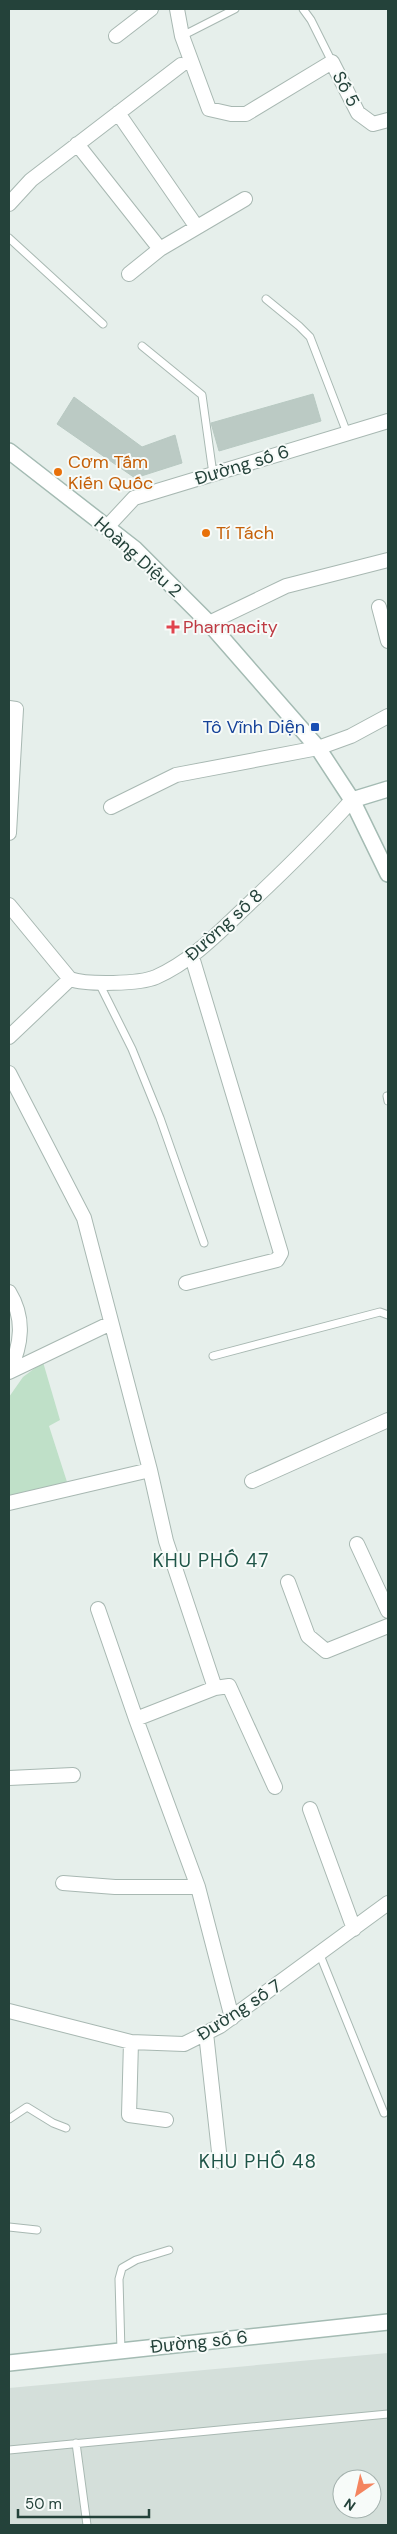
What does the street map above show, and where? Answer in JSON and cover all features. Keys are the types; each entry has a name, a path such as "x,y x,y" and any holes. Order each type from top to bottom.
{"street":[{"path":"116,36 151,9"},
{"path":"178,9 182,36 210,108 230,114 246,114 332,62"},
{"name":"Số 5","path":"332,62 358,113 373,124 388,120"},
{"path":"9,204 31,180 181,65"},
{"path":"118,113 196,226"},
{"path":"77,144 160,249"},
{"path":"129,274 160,249 196,226 245,199"},
{"name":"Đường số 6","path":"107,527 134,498 388,421"},
{"name":"Hoàng Diệu 2","path":"9,451 107,527 157,569 208,623 318,748 352,800 388,874"},
{"path":"208,623 286,586 388,560"},
{"path":"379,607 388,641"},
{"path":"9,708 16,709 9,833"},
{"path":"111,807 176,776 318,748 351,736 388,716"},
{"path":"352,800 388,789"},
{"name":"Đường số 8","path":"70,979 81,983 99,983 154,978 192,957 312,844 352,800"},
{"path":"9,905 70,979 9,1037"},
{"path":"186,1283 276,1260 282,1253 192,957"},
{"path":"9,1073 84,1218 150,1470 166,1541 215,1688"},
{"path":"9,1292 19,1308 20,1344 9,1372"},
{"path":"9,1372 111,1324"},
{"path":"252,1481 388,1420"},
{"path":"9,1503 150,1470"},
{"path":"358,1544 388,1610"},
{"path":"288,1582 308,1636 326,1651 388,1626"},
{"path":"98,1609 198,1887 232,2018"},
{"path":"136,1718 215,1688 229,1686 275,1786"},
{"path":"9,1779 73,1775"},
{"path":"310,1809 354,1929"},
{"path":"63,1883 115,1887 198,1887"},
{"name":"Đường số 7","path":"9,2011 131,2042 184,2044 232,2018 387,1906"},
{"path":"206,2033 220,2161"},
{"path":"131,2042 130,2114 166,2120"},
{"name":"Đường số 6","path":"9,2363 388,2322"}],"lane":[{"path":"182,36 234,9"},
{"path":"303,9 311,20 332,62"},
{"path":"9,238 103,324"},
{"path":"266,299 300,326 310,337 347,433"},
{"path":"142,346 202,395 213,474"},
{"path":"99,983 132,1049 204,1243"},
{"path":"213,1356 380,1312 388,1315"},
{"path":"320,1954 384,2113"},
{"path":"9,2119 27,2107 53,2123 66,2128"},
{"path":"9,2227 37,2230"},
{"path":"121,2351 118,2279 122,2268 136,2260 169,2250"},
{"path":"9,2450 388,2414"},
{"path":"76,2443 87,2525"}],"shaded area":[{"path":"388,2353 388,2525 9,2525 9,2388"}],"green space":[{"path":"43,1362 60,1420 49,1426 68,1485 9,1498 9,1397 23,1377"}],"building":[{"path":"313,394 321,421 219,451 211,423"},
{"path":"74,397 142,447 175,435 182,463 135,478 57,424"}],"place":[{"name":"Cơm Tấm Kiến Quốc","path":"58,472"},
{"name":"Tí Tách","path":"206,533"},
{"name":"Pharmacity","path":"173,627"},
{"name":"Tô Vĩnh Diện","path":"315,727"}],"district":[{"name":"KHU PHỐ 47","path":"211,1560"},
{"name":"KHU PHỐ 48","path":"258,2161"}]}
